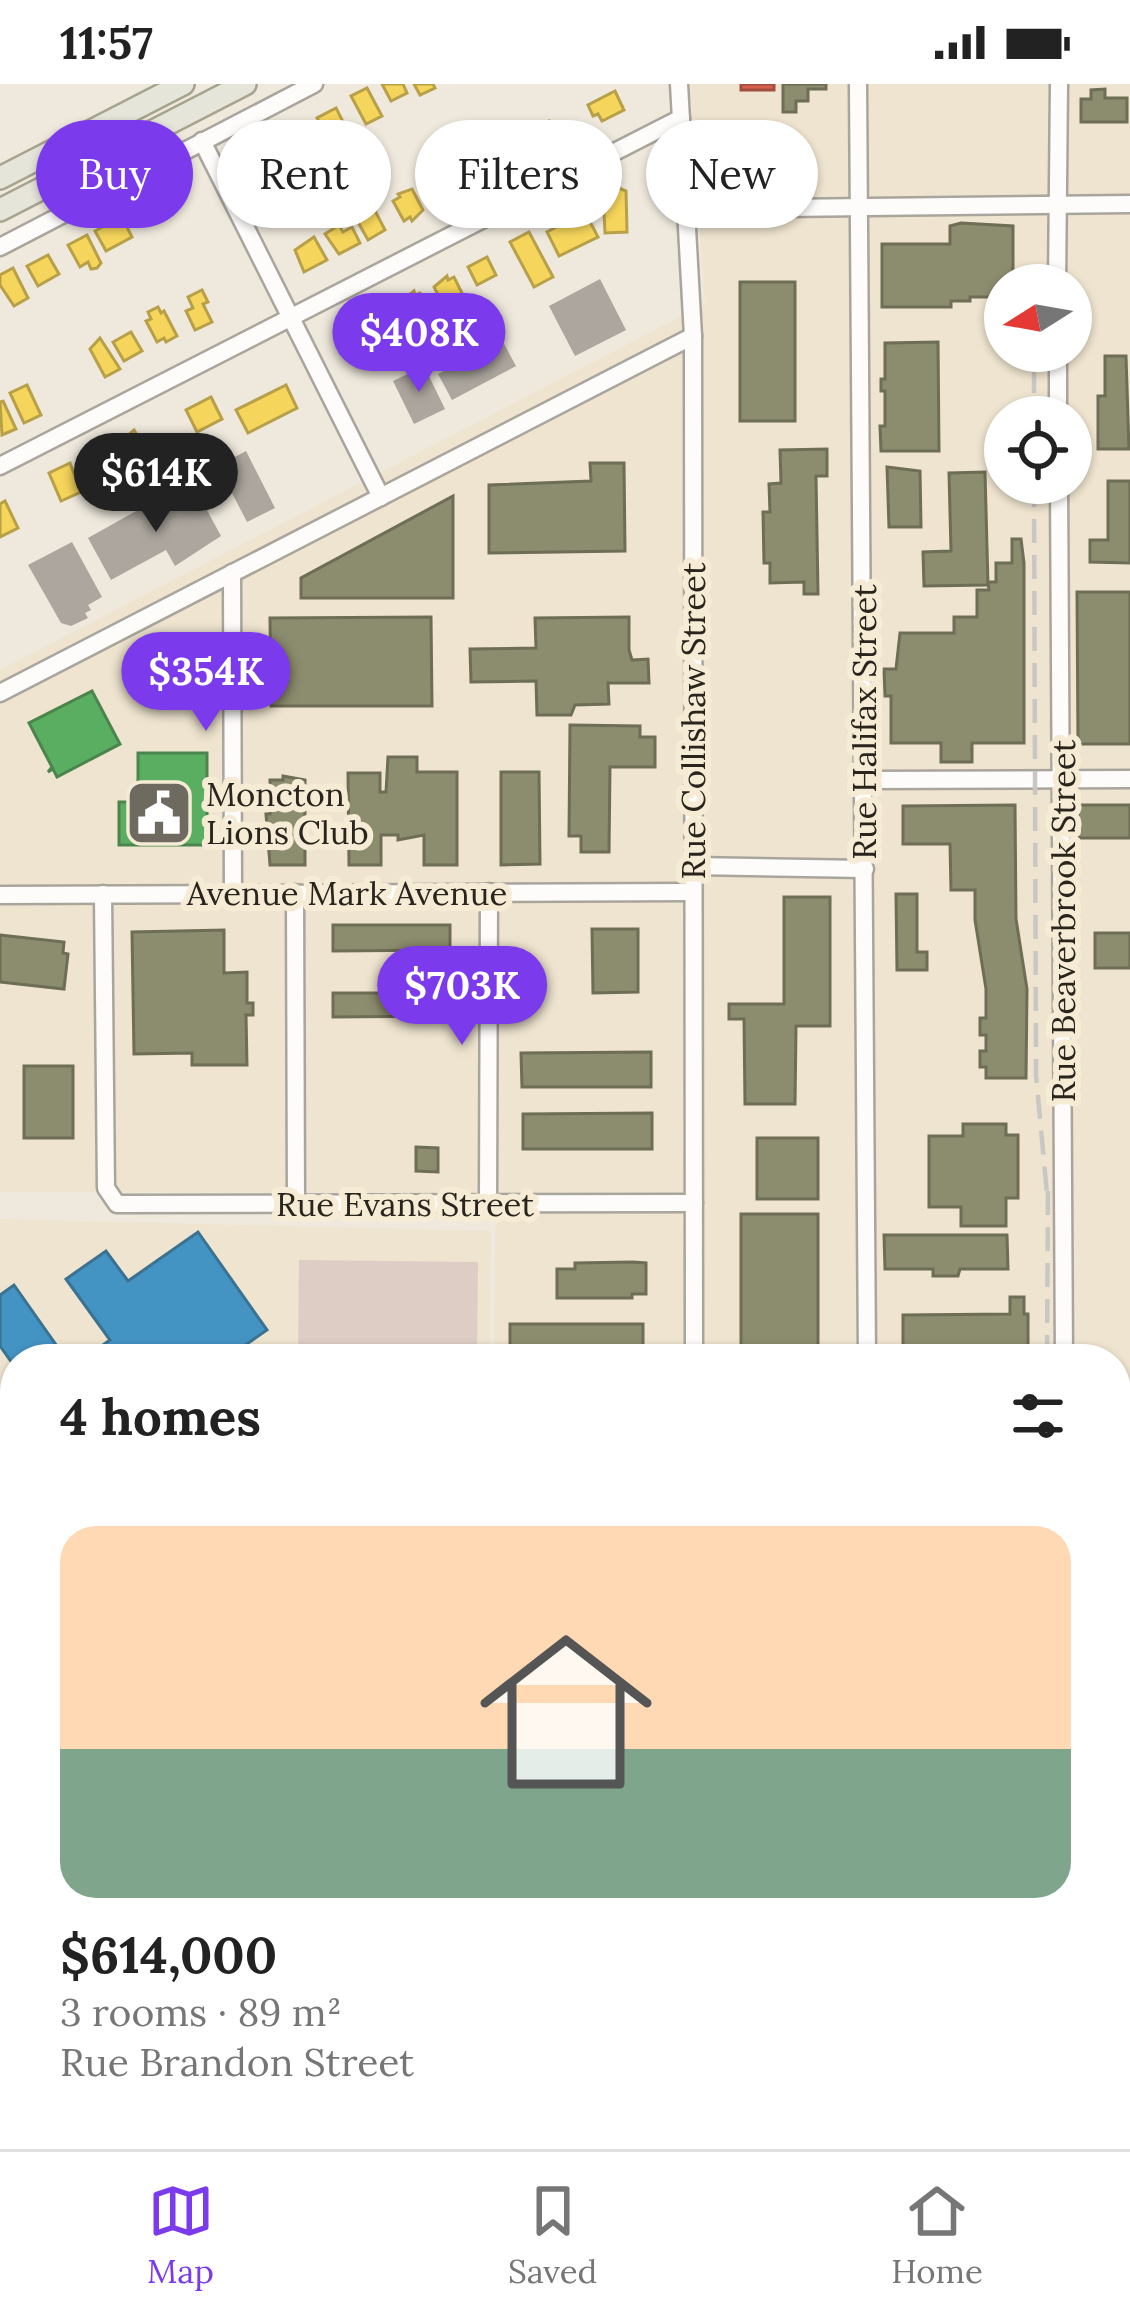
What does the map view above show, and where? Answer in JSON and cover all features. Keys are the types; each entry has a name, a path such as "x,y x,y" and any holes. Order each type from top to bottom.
{"main road":[{"path":"0,178 183,84"},
{"path":"0,210 245,84"}],"street":[{"path":"0,247 314,84"},
{"name":"Rue Collishaw Street","path":"679,84 681,118"},
{"name":"Rue Halifax Street","path":"858,84 868,1344"},
{"path":"1057,264 1059,84"},
{"path":"0,466 681,118"},
{"path":"202,141 380,497"},
{"path":"818,207 1130,205"},
{"name":"Rue Collishaw Street","path":"689,228 693,336 694,1344"},
{"path":"0,693 693,336"},
{"name":"Rue Beaverbrook Street","path":"1059,504 1064,1344"},
{"path":"232,573 233,894"},
{"path":"864,780 1130,779"},
{"path":"693,866 865,869"},
{"path":"488,1204 489,892"},
{"name":"Avenue Mark Avenue","path":"0,895 693,892"},
{"path":"295,893 296,1203"},
{"name":"Rue Evans Street","path":"103,894 106,1188 117,1204 694,1203"}],"shaded area":[{"path":"690,84 1130,84 1130,1344 494,1344 496,1193 0,1192 0,670 705,304 700,228 818,228 818,120 692,120"},
{"path":"0,1219 491,1231 489,1344 0,1344"},
{"path":"299,1260 478,1262 477,1344 298,1344"}],"building: Homes":[{"path":"382,84 403,84 407,93 391,101"},
{"path":"414,84 433,84 435,88 420,95"},
{"path":"367,88 382,116 364,120 351,96"},
{"path":"615,91 624,110 601,120 598,114 593,116 588,105"},
{"path":"336,108 342,120 318,120"},
{"path":"412,189 415,195 412,221 410,217 404,221 393,201"},
{"path":"622,189 626,191 627,232 605,233 605,228 622,228"},
{"path":"128,228 132,237 106,251 95,231"},
{"path":"334,228 343,232 352,228 360,243 339,254 325,234"},
{"path":"361,228 384,228 385,230 368,240"},
{"path":"593,228 598,237 559,256 547,232"},
{"path":"529,232 553,277 534,287 510,242"},
{"path":"87,235 101,263 97,268 91,269 88,262 80,267 68,245"},
{"path":"314,237 327,260 304,272 295,250"},
{"path":"48,255 59,274 38,286 27,266"},
{"path":"487,257 496,275 477,285 468,267"},
{"path":"13,268 28,298 14,306 0,285 0,275"},
{"path":"447,276 448,280 454,277 466,301 456,311 454,307 446,311 434,287"},
{"path":"202,290 212,322 195,330 186,311 193,308 188,297"},
{"path":"414,291 436,315 414,324 402,301"},
{"path":"387,305 404,334 385,344 368,314"},
{"path":"158,307 177,336 166,342 164,338 157,342 146,321 151,319 148,312"},
{"path":"131,332 142,351 124,361 113,342"},
{"path":"100,338 120,369 105,377 90,349"},
{"path":"27,385 41,415 24,423 10,393"},
{"path":"286,385 297,408 248,433 236,410"},
{"path":"211,397 222,419 197,432 186,410"},
{"path":"0,402 16,429 2,435"},
{"path":"134,430 146,451 141,454 144,460 131,467 118,444"},
{"path":"96,448 103,464 109,461 113,470 91,480 81,455"},
{"path":"70,463 81,492 61,501 49,473"},
{"path":"5,501 18,528 0,537 0,504"}],"building: Shops":[{"path":"741,84 774,84 774,90 741,90"}],"building: Schools":[{"path":"198,1232 267,1330 247,1344 104,1344 110,1340 66,1279 106,1251 128,1281"},
{"path":"14,1285 55,1344 0,1344 0,1295"}],"building: Public":[{"path":"92,691 120,744 57,777 53,769 48,772 52,767 29,723"},
{"path":"138,753 207,753 207,845 119,845 119,802 138,802"}],"building: Industry":[{"path":"783,84 826,84 826,89 808,89 808,101 796,101 796,112 783,112"},
{"path":"1105,89 1105,98 1127,98 1127,122 1081,122 1081,99 1091,99 1091,90"},
{"path":"950,226 1013,226 1013,264 984,264 984,297 951,301 951,307 882,307 882,244 950,244"},
{"path":"740,282 795,282 795,421 740,421"},
{"path":"938,342 939,451 881,451 885,343"},
{"path":"1105,356 1126,356 1129,449 1098,449 1098,396 1105,396"},
{"path":"827,449 827,476 816,476 818,594 804,594 804,582 770,583 770,563 764,563 763,512 770,512 769,484 781,483 780,450"},
{"path":"590,463 624,463 625,551 489,553 489,485 591,481"},
{"path":"887,467 920,471 921,527 889,527"},
{"path":"984,472 988,585 924,586 923,552 951,551 949,473"},
{"path":"1108,481 1130,481 1130,563 1090,562 1090,540 1108,540"},
{"path":"453,496 453,598 301,598 301,578"},
{"path":"1012,539 1021,539 1024,563 1024,743 972,743 972,762 941,762 941,743 891,743 891,696 885,696 884,669 896,669 900,633 954,633 954,617 977,617 977,590 989,590 988,582 996,582 996,563 1012,563"},
{"path":"1077,592 1130,592 1130,744 1078,744"},
{"path":"431,617 432,706 271,706 270,618"},
{"path":"629,617 632,660 648,659 649,683 608,683 609,704 575,705 571,715 537,715 536,681 471,682 470,649 536,648 535,618"},
{"path":"570,725 640,726 640,737 655,737 655,767 610,767 609,852 581,852 581,836 569,836"},
{"path":"388,757 417,757 417,772 457,772 457,865 424,865 424,835 398,840 398,835 381,835 381,865 349,865 348,773 380,773 380,792 386,792"},
{"path":"501,772 539,772 540,864 501,865"},
{"path":"283,776 305,780 305,865 270,865 266,814 270,814 270,780 283,780"},
{"path":"1015,805 1016,919 1027,989 1026,1078 986,1078 986,1067 980,1067 980,1051 986,1051 980,1018 986,1018 986,989 975,890 951,890 950,844 903,844 903,806"},
{"path":"1078,805 1130,805 1130,838 1078,838"},
{"path":"896,894 917,894 917,952 927,952 927,970 897,970"},
{"path":"784,897 830,897 830,1026 796,1026 795,1104 745,1104 744,1019 729,1019 729,1004 784,1004"},
{"path":"333,925 450,925 450,950 333,951"},
{"path":"592,929 638,929 638,992 593,993"},
{"path":"224,930 224,973 247,972 247,1003 253,1003 253,1015 246,1015 247,1065 192,1065 192,1053 134,1054 132,932"},
{"path":"1095,933 1130,933 1130,968 1095,968"},
{"path":"0,935 64,942 63,953 68,954 64,989 0,982"},
{"path":"333,993 450,993 450,1016 333,1017"},
{"path":"651,1052 651,1087 522,1087 521,1053"},
{"path":"24,1066 73,1066 73,1138 24,1138"},
{"path":"652,1113 652,1149 523,1149 523,1114"},
{"path":"963,1124 1006,1124 1006,1135 1018,1135 1018,1198 1006,1198 1006,1226 961,1226 961,1207 929,1207 929,1136 963,1136"},
{"path":"757,1138 818,1138 818,1199 757,1199"},
{"path":"416,1147 438,1148 438,1172 416,1171"},
{"path":"741,1214 818,1214 818,1344 741,1344"},
{"path":"884,1235 1007,1235 1008,1269 960,1269 958,1276 933,1276 933,1269 885,1269"},
{"path":"575,1263 646,1263 646,1294 557,1298 557,1269 575,1269"},
{"path":"1010,1297 1024,1297 1028,1344 903,1344 903,1315 1010,1314"},
{"path":"510,1324 643,1324 643,1344 510,1344"}],"building: Other":[{"path":"600,279 626,330 575,356 549,306"},
{"path":"502,340 516,366 452,400 438,374"},
{"path":"424,366 445,409 414,424 393,381"},
{"path":"246,451 275,508 247,522 218,466"},
{"path":"196,490 221,536 175,566 166,550 111,580 88,538 145,506 150,515"},
{"path":"72,542 102,597 88,605 88,618 71,626 61,623 28,565"}],"railway":[{"path":"1034,372 1034,396"},
{"path":"1034,504 1036,1075 1048,1205"},
{"path":"1047,1344 1048,1191"}],"place":[{"name":"Moncton Lions Club","path":"159,813"}]}
